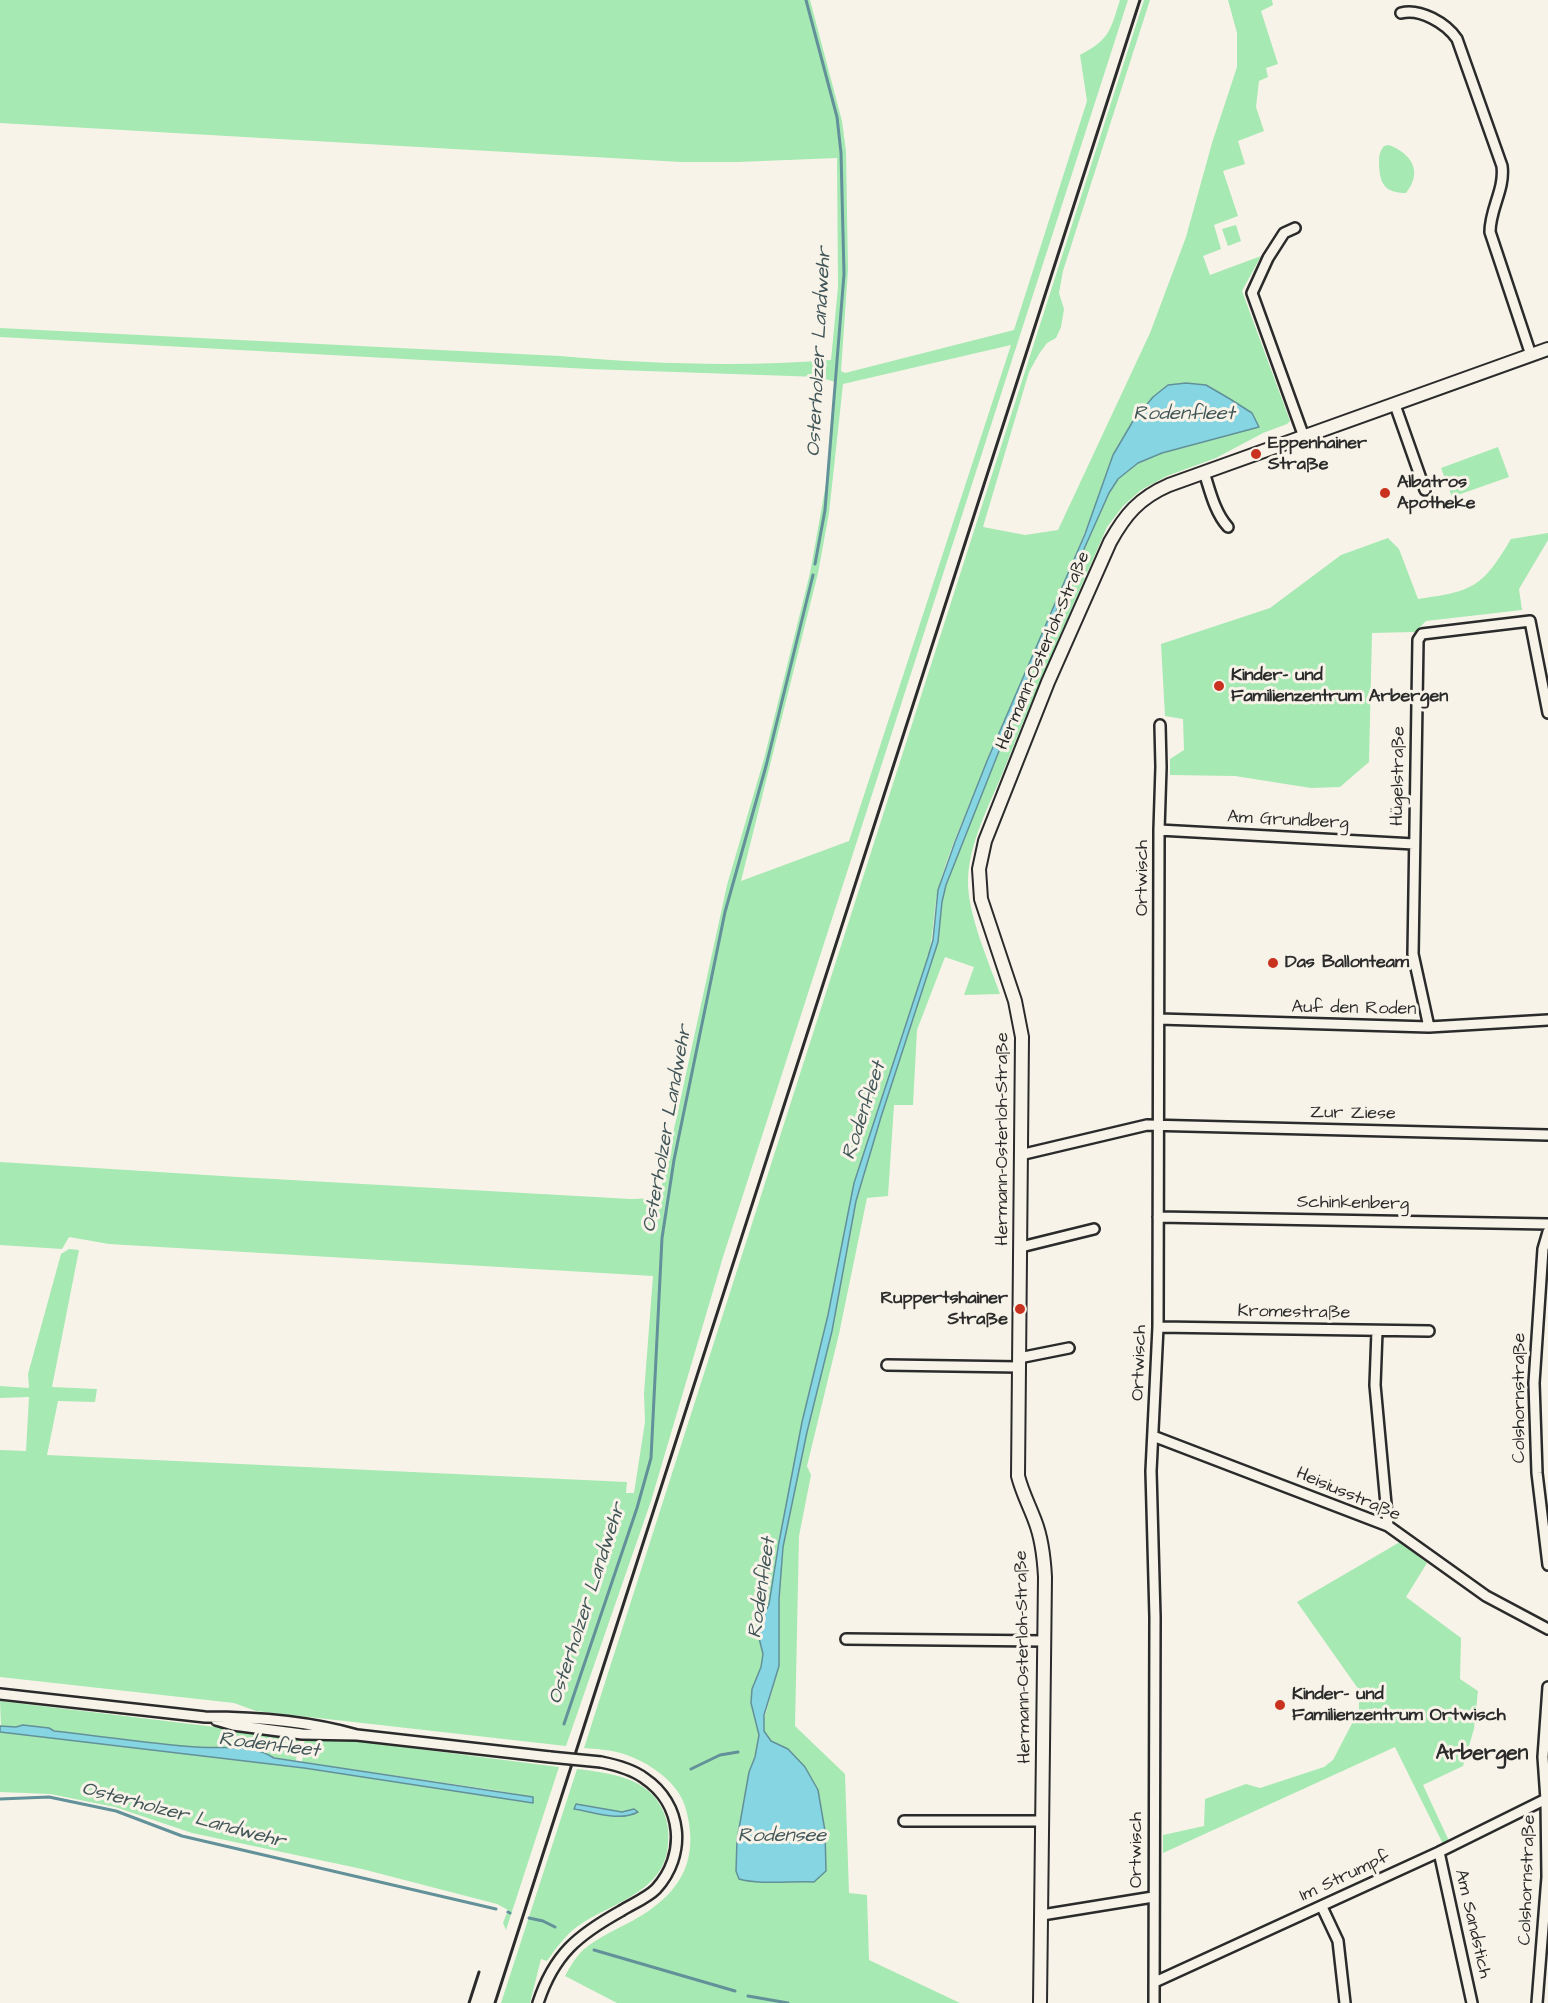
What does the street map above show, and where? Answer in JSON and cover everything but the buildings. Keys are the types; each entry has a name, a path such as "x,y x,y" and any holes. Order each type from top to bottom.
{"street":[{"path":"1401,13 1409,11 1438,22 1450,29 1457,39 1502,166 1503,180 1492,212 1490,232 1531,355"},
{"path":"1295,228 1284,233 1268,258 1252,293 1304,437"},
{"name":"Hermann-Osterloh-Straße","path":"1040,2002 1044,1559 1036,1521 1025,1499 1018,1476 1022,1037 1015,1001 982,904 979,886 981,854 1048,682 1110,543 1130,511 1159,489 1548,350"},
{"path":"1395,405 1425,490"},
{"path":"1204,472 1212,499 1222,521 1228,527"},
{"name":"Hügelstraße","path":"1429,1027 1413,954 1418,640 1422,634 1530,621 1548,714"},
{"name":"Ortwisch","path":"1154,2003 1155,1617 1151,1471 1158,1327 1160,725"},
{"name":"Am Grundberg","path":"1160,830 1414,844"},
{"name":"Auf den Roden","path":"1159,1019 1429,1027 1548,1020"},
{"name":"Zur Ziese","path":"1020,1155 1148,1125 1548,1135"},
{"name":"Schinkenberg","path":"1158,1217 1548,1224"},
{"path":"1021,1247 1094,1229"},
{"name":"Colshornstraße","path":"1548,1233 1543,1249 1534,1383 1537,1473 1548,1565"},
{"path":"1537,1326 1548,1328"},
{"name":"Kromestraße","path":"1158,1327 1429,1331"},
{"path":"1377,1331 1375,1384 1388,1526"},
{"path":"887,1365 1019,1362 1069,1348"},
{"name":"Heisiusstraße","path":"1153,1436 1388,1526 1486,1596 1548,1629"},
{"path":"846,1639 1045,1641"},
{"name":"Colshornstraße","path":"1537,2003 1545,1945 1547,1799 1543,1757 1548,1687"},
{"path":"0,1694 205,1717 233,1725 302,1734 357,1735 601,1762 642,1776 662,1794 672,1809 677,1842 674,1860 667,1875 651,1894 592,1927 570,1945 556,1965 538,2003"},
{"name":"Im Strumpf","path":"1155,1982 1439,1852 1547,1799"},
{"path":"904,1821 1043,1821"},
{"name":"Am Sandstich","path":"1439,1852 1472,2003"},
{"path":"1042,1916 1154,1897"},
{"path":"1322,1906 1338,1941 1345,2003"}],"green space":[{"path":"0,0 810,0 842,121 846,151 848,270 841,371 845,373 1014,330 1087,101 1080,55 1103,39 1111,27 1120,0 1128,0 723,1257 651,1501 566,1746 256,1711 234,1703 0,1677 0,1450 26,1451 29,1397 0,1398 0,1386 29,1388 28,1374 61,1254 69,1249 79,1250 52,1387 97,1389 95,1402 58,1401 47,1455 627,1482 626,1493 634,1493 645,1422 644,1393 653,1276 109,1244 69,1237 62,1249 0,1245 0,1162 631,1199 659,1198 727,885 764,759 810,573 829,467 835,382 819,377 589,369 0,337 0,328 661,363 730,364 831,360 838,287 837,158 681,162 0,123","holes":["1011,345 849,841 741,881 818,573 829,513 843,384"]},
{"path":"1144,0 1150,0 1063,271 1059,293 1064,309 1061,327 1056,338 1047,343 1029,372 983,527 1025,535 1058,530 1150,333 1186,237 1212,143 1237,67 1237,33 1228,0 1272,0 1273,5 1261,11 1278,64 1266,68 1268,77 1259,81 1256,107 1264,131 1238,141 1245,164 1223,171 1238,216 1214,225 1221,249 1203,256 1210,275 1261,256 1242,291 1290,421 1216,458 1167,476 1141,490 1123,506 1107,527 986,811 972,852 968,880 971,907 1000,994 964,995 974,967 945,957 917,1030 913,1105 894,1105 888,1196 867,1198 839,1334 807,1466 811,1475 799,1536 795,1726 845,1774 849,1893 867,1895 869,1960 960,2003 617,2003 565,1976 583,1950 663,1900 681,1877 690,1851 689,1822 685,1806 669,1781 652,1767 624,1754 584,1748","holes":["1101,490 1108,494 1039,650 946,885 938,942 856,1201 832,1331 807,1432 783,1547 779,1599 779,1666 763,1723 756,1725 752,1689 761,1667 763,1654 759,1638 761,1623 769,1604 802,1422 828,1315 854,1183 928,957 938,890 951,851 991,750"]},
{"path":"1389,145 1404,153 1412,164 1414,178 1406,193 1388,189 1382,182 1380,155 1384,146"},
{"path":"1236,225 1241,241 1228,246 1222,229"},
{"path":"1498,447 1509,477 1452,497 1441,468"},
{"path":"1548,533 1548,540 1519,589 1522,610 1426,621 1415,632 1372,633 1369,762 1340,787 1311,788 1235,776 1170,775 1170,759 1184,750 1183,719 1165,716 1161,644 1270,608 1341,555 1388,538 1399,549 1418,599 1452,593 1474,584 1492,568 1511,539"},
{"path":"1400,1542 1427,1563 1406,1597 1461,1638 1460,1679 1478,1691 1474,1729 1463,1766 1423,1785 1449,1841 1443,1844 1395,1747 1163,1853 1163,1835 1204,1826 1205,1799 1246,1784 1260,1788 1324,1767 1333,1760 1359,1710 1359,1690 1297,1602"},
{"path":"0,1701 299,1737 296,1761 274,1758 262,1751 240,1748 199,1748 54,1731 49,1728 1,1726"},
{"path":"0,1732 304,1768 532,1803 533,1797 500,1791 302,1762 305,1738 356,1741 559,1767 506,1930 503,1923 508,1910 497,1904 362,1869 192,1833 115,1807 50,1794 0,1792"},
{"path":"577,1769 602,1772 627,1779 648,1791 657,1800 667,1823 668,1839 665,1859 658,1873 648,1884 581,1924 567,1936 547,1961 541,1959 530,2003 501,2003"}],"water":[{"name":"Rodensee","path":"1186,383 1206,385 1230,399 1252,413 1259,427 1162,453 1138,463 1118,479 1109,493 1039,650 946,885 938,942 856,1201 832,1331 807,1432 783,1547 779,1599 779,1666 764,1715 764,1731 771,1741 788,1749 805,1767 818,1790 825,1831 826,1871 814,1882 766,1882 739,1879 736,1871 737,1840 749,1772 755,1757 759,1735 751,1703 752,1689 761,1667 763,1654 759,1638 761,1623 769,1604 802,1422 828,1315 854,1183 933,940 938,890 987,761 1085,534 1113,455 1133,421 1153,397 1168,385"},
{"path":"23,1725 161,1744 246,1748 274,1758 533,1797 533,1803 304,1768 0,1732 0,1726"},
{"path":"576,1804 622,1812 634,1809 638,1812 623,1816 606,1815 574,1809"}],"waterway":[{"name":"Osterholzer Landwehr","path":"806,0 837,117 841,153 844,274 825,510 815,564"},
{"name":"Osterholzer Landwehr","path":"564,1724 637,1508 651,1458 662,1238 674,1160 725,912 766,766 813,575"},
{"name":"Rodenfleet","path":"691,1769 720,1755 738,1752"},
{"name":"Osterholzer Landwehr","path":"0,1799 49,1797 116,1811 182,1836 496,1909"},
{"path":"529,1918 555,1927"},
{"path":"594,1950 735,1991"},
{"path":"748,1996 788,2003"}],"railway":[{"path":"495,2003 1140,0"},
{"path":"469,2003 479,1972"}],"place":[{"name":"Eppenhainer Straße","path":"1256,454"},
{"name":"Albatros Apotheke","path":"1385,493"},
{"name":"Kinder- und Familienzentrum Arbergen","path":"1219,686"},
{"name":"Das Ballonteam","path":"1273,963"},
{"name":"Ruppertshainer Straße","path":"1020,1309"},
{"name":"Kinder- und Familienzentrum Ortwisch","path":"1280,1705"}],"district":[{"name":"Arbergen","path":"1482,1755"}]}
